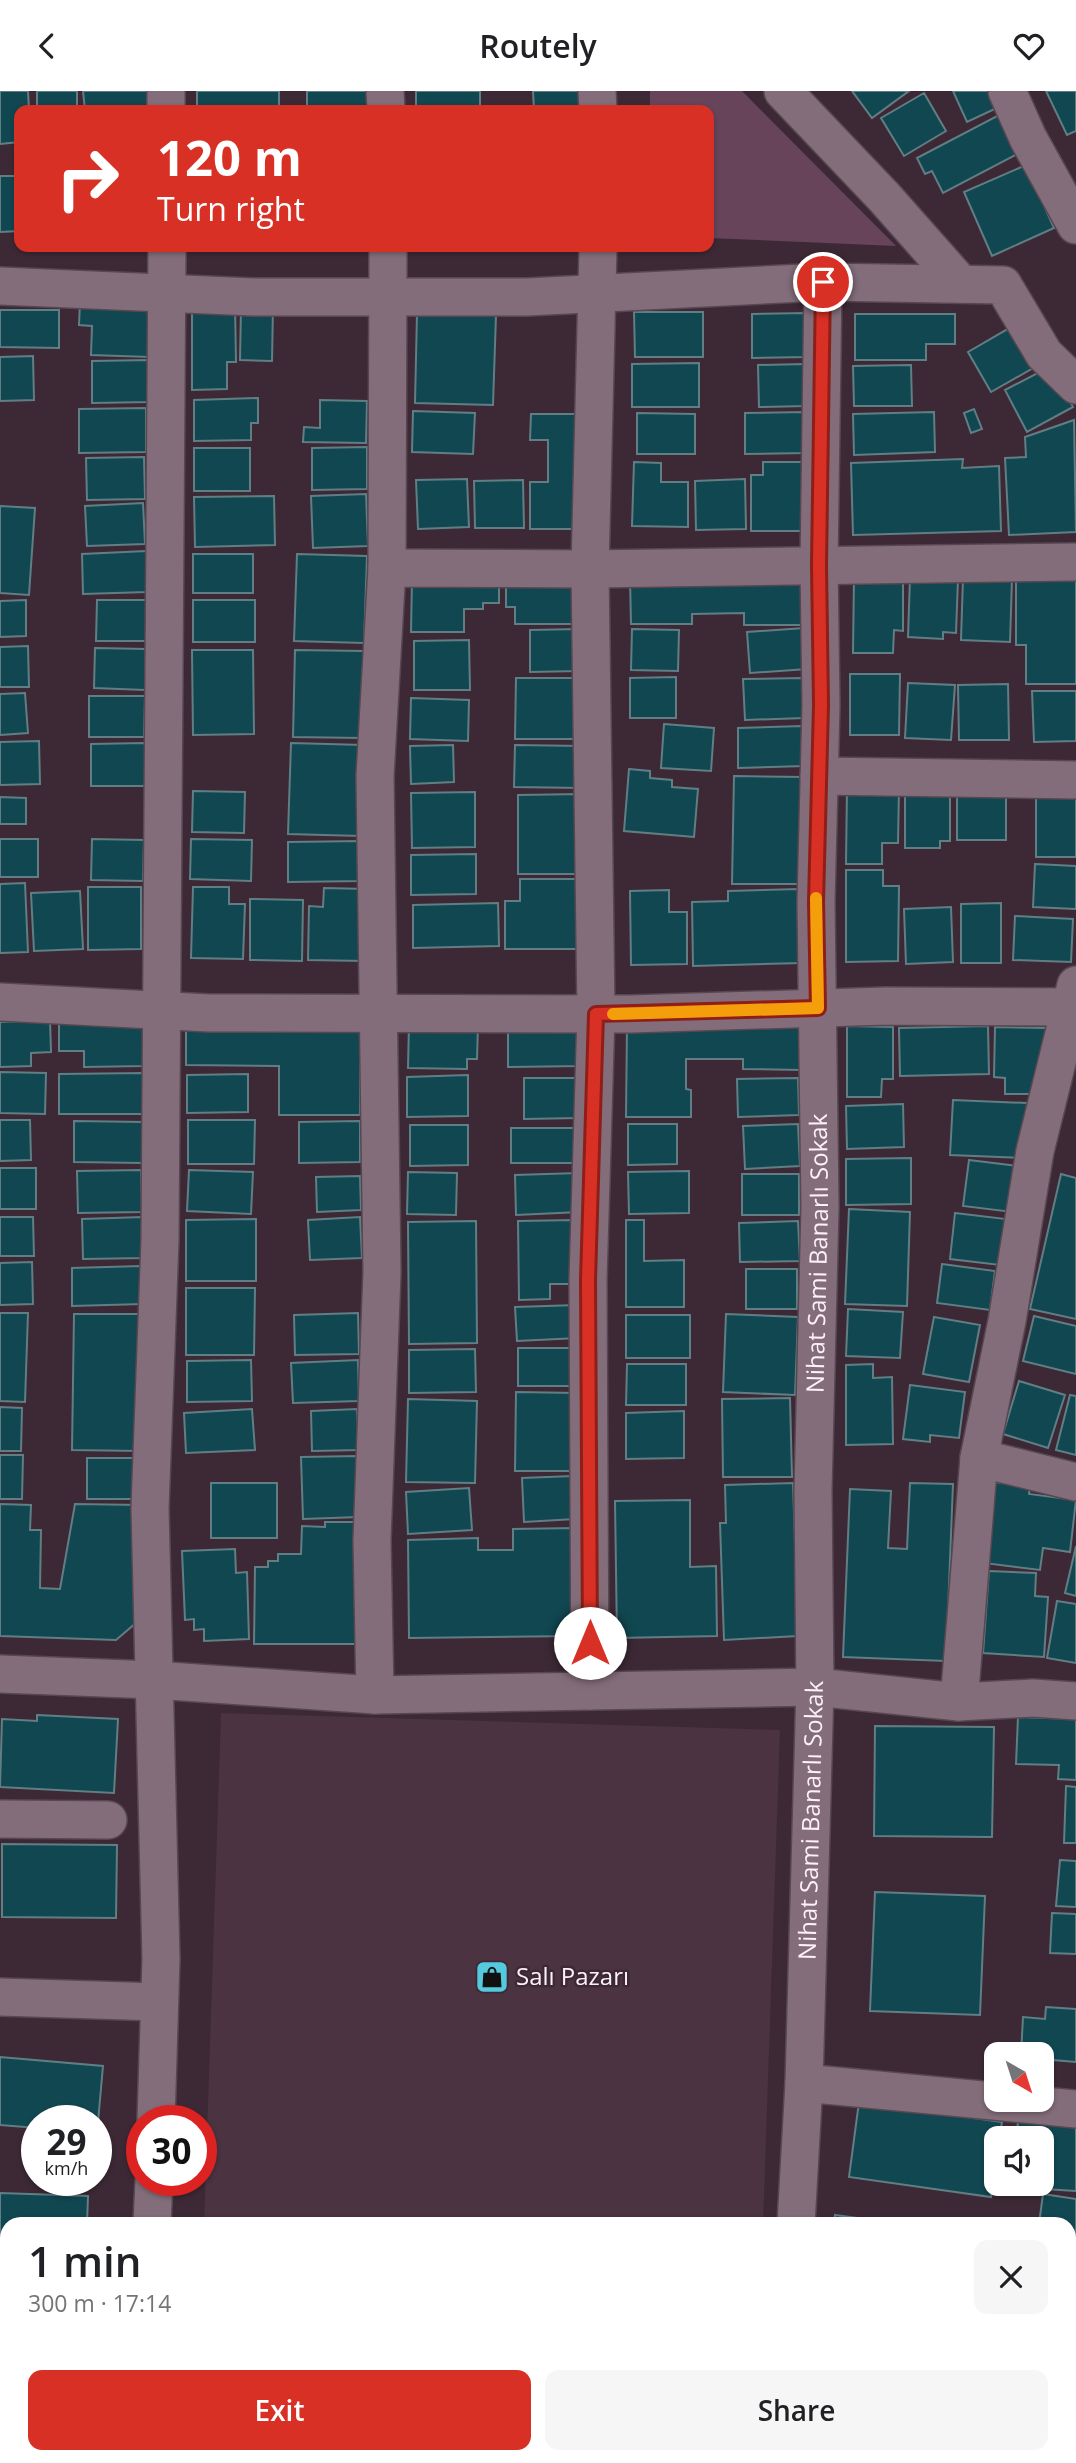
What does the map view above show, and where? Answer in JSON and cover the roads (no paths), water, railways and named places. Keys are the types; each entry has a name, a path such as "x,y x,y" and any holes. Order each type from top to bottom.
{"street":[{"path":"783,91 961,283"},
{"path":"1007,91 1028,138 1076,225"},
{"path":"156,2105 160,1959 150,1508 160,1240 167,252"},
{"path":"375,1695 372,1540 382,1272 375,776 387,568 388,252"},
{"path":"590,1691 588,1280 596,1014 590,569 598,252"},
{"path":"0,286 253,297 527,297 823,282 1003,285 1044,353 1076,385"},
{"name":"Nihat Sami Banarlı Sokak","path":"796,2217 804,2083 815,1687 813,1491 820,1207 816,902 821,705 819,565 823,282"},
{"path":"387,568 590,569 1076,562"},
{"path":"819,776 1076,781"},
{"path":"0,1002 209,1013 596,1014 1074,1000 1035,1151 1007,1321 979,1458 959,1702"},
{"path":"979,1458 1076,1482"},
{"path":"0,1674 154,1680 375,1695 815,1687 959,1702 1033,1698 1076,1701"},
{"path":"0,1819 108,1819"},
{"path":"0,1997 159,2002"},
{"path":"804,2083 1076,2109"},
{"path":"152,2217 153,2196"}],"place":[{"name":"Salı Pazarı","path":"492,1977"}]}
